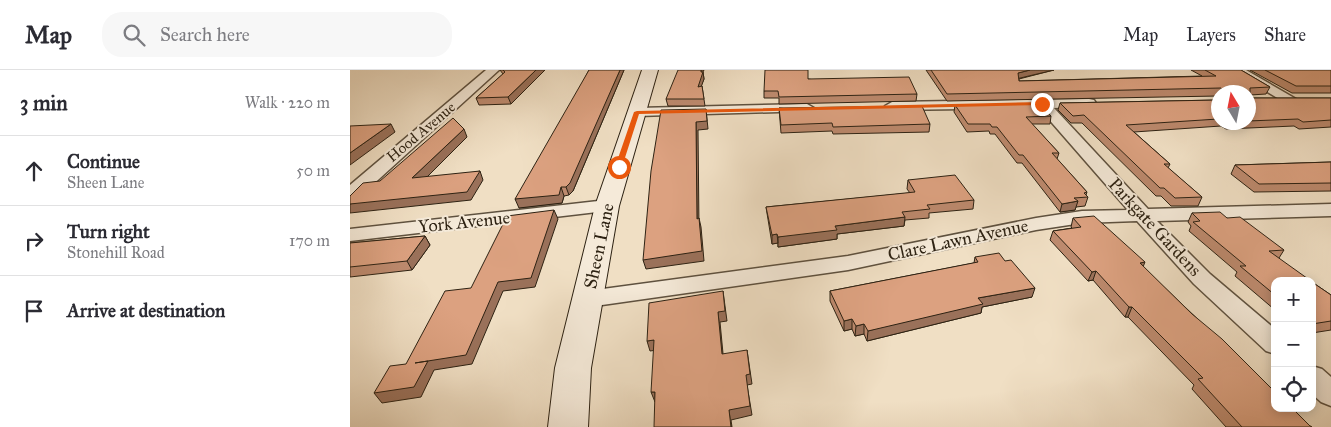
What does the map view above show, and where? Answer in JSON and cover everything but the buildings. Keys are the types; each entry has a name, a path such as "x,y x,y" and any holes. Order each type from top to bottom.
{"main road":[{"name":"Sheen Lane","path":"568,427 573,368 607,206 650,70"}],"street":[{"name":"Hood Avenue","path":"350,195 383,164 493,70"},
{"path":"1237,70 1290,99"},
{"path":"1265,100 1306,99"},
{"path":"874,107 1101,102"},
{"name":"Parkgate Gardens","path":"1042,104 1141,214 1146,222 1219,295 1271,340"},
{"path":"637,112 825,108"},
{"name":"York Avenue","path":"350,235 607,206"},
{"name":"Clare Lawn Avenue","path":"588,299 848,263 1036,224 1082,218 1141,214 1331,210"},
{"path":"1316,381 1331,394"}],"route":[{"path":"619,167 637,112 1042,104"}]}
